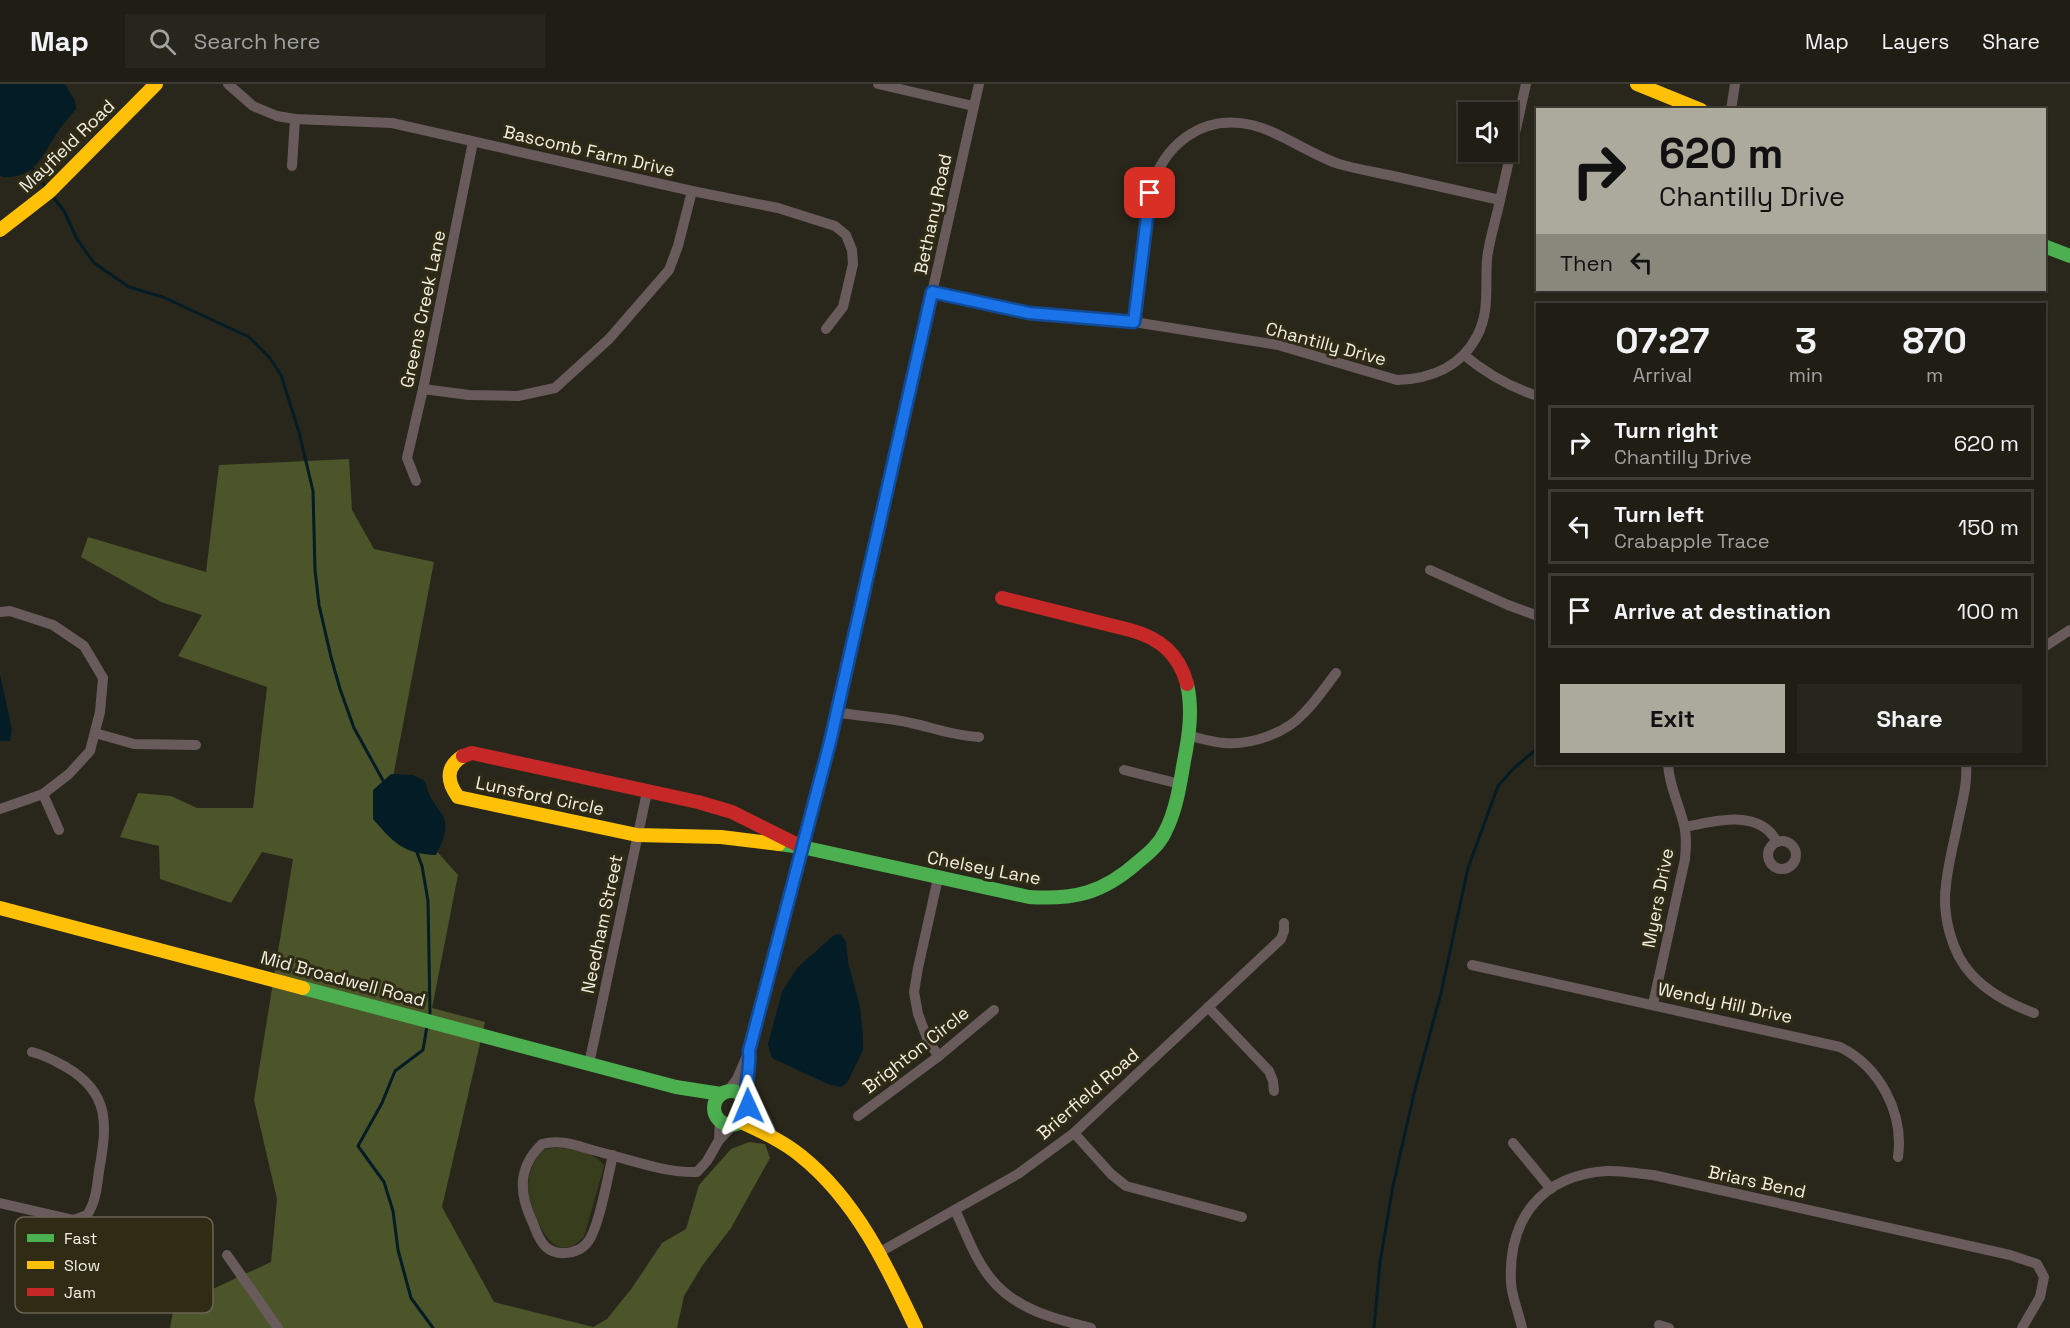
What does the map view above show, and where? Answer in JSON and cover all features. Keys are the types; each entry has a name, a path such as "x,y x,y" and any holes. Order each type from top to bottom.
{"street":[{"name":"Mayfield Road","path":"0,230 47,194 156,84"},
{"name":"Bascomb Farm Drive","path":"228,84 253,106 277,116 295,119 392,123 800,215 835,226 846,235 852,250 853,264 843,307 826,329"},
{"path":"878,84 892,85 973,106"},
{"name":"Bethany Road","path":"725,1093 738,1079 749,1051 836,712 979,84"},
{"name":"Chantilly Drive","path":"932,292 1029,313 1134,322 1278,345 1397,380 1416,380 1433,375 1450,367 1464,355 1477,337 1485,317 1487,259 1526,84"},
{"path":"1637,84 1696,108"},
{"path":"1731,108 1735,84"},
{"path":"292,166 295,119"},
{"path":"1134,322 1154,177 1174,146 1189,134 1206,126 1229,122 1251,124 1268,130 1312,154 1341,164 1500,200"},
{"name":"Greens Creek Lane","path":"416,481 407,458 474,141"},
{"path":"423,389 469,395 518,396 555,388 609,339 669,270 678,246 692,191"},
{"path":"2046,247 2070,256"},
{"path":"1464,355 1487,374 1515,389 1536,395"},
{"path":"1430,570 1536,615"},
{"name":"Chelsey Lane","path":"802,847 1015,895 1042,898 1073,897 1099,891 1122,876 1159,843 1169,827 1180,784 1190,705 1187,683 1175,656 1166,645 1135,630 1002,598"},
{"path":"0,612 10,611 53,625 84,646 103,678 100,712 90,751 69,774 43,794 0,809"},
{"path":"2046,646 2070,630"},
{"path":"1187,735 1225,743 1250,741 1269,735 1287,726 1303,714 1336,673"},
{"path":"836,712 862,718 909,722 960,736 980,737"},
{"path":"95,733 134,744 196,745"},
{"name":"Lunsford Circle","path":"472,753 698,802 732,812 802,847 721,837 638,835 458,797 450,788 448,777 451,766 462,755 472,753"},
{"name":"Myers Drive","path":"1653,1004 1685,859 1685,827 1671,786 1668,765"},
{"path":"1966,765 1966,782 1946,885 1945,907 1948,926 1964,964 1972,976 2005,1000 2034,1013"},
{"path":"1124,770 1180,784"},
{"name":"Needham Street","path":"589,1064 647,792"},
{"path":"43,794 59,830"},
{"path":"1685,827 1736,819 1754,822 1771,831 1777,843"},
{"path":"938,878 914,992 918,1014 929,1042 939,1056"},
{"name":"Mid Broadwell Road","path":"0,908 676,1087 725,1093"},
{"name":"Brierfield Road","path":"880,1252 1018,1174 1074,1132 1281,939 1284,923"},
{"name":"Wendy Hill Drive","path":"1472,965 1827,1042 1851,1052 1872,1071 1893,1107 1899,1131 1898,1157"},
{"path":"1208,1007 1269,1071 1274,1091"},
{"name":"Brighton Circle","path":"858,1116 939,1056 994,1010"},
{"name":"Bethany Road","path":"747,1104 749,1051"},
{"path":"32,1052 44,1055 85,1080 102,1106 105,1132 94,1203 87,1215 82,1217"},
{"name":"Mid Broadwell Road","path":"676,1087 705,1102 717,1116"},
{"path":"719,1140 716,1101 725,1093 739,1093 777,1137 799,1153 846,1200 880,1252 916,1328"},
{"path":"613,1155 595,1225 588,1242 579,1249 563,1253 546,1247 540,1239 522,1194 523,1178 530,1158 542,1144 560,1141 613,1155 680,1173 697,1172 707,1161 719,1140 746,1117 747,1104"},
{"path":"717,1116 726,1124 738,1123 777,1137"},
{"path":"1074,1132 1111,1174 1126,1186 1242,1217"},
{"path":"1513,1143 1551,1189"},
{"name":"Briars Bend","path":"1522,1328 1511,1285 1513,1248 1522,1218 1535,1200 1569,1178 1607,1171 1653,1175 2037,1263 2044,1277 2040,1298 2022,1328"},
{"path":"0,1203 61,1217"},
{"path":"955,1210 981,1265 992,1281 1013,1299 1036,1312 1091,1328"},
{"path":"227,1255 278,1328"}],"green space":[{"path":"349,459 352,510 374,549 434,562 389,798 458,875 432,1008 485,1022 442,1207 494,1302 593,1327 607,1319 632,1288 662,1243 686,1229 699,1185 731,1149 749,1142 765,1144 770,1158 731,1228 702,1266 684,1296 677,1328 170,1328 173,1313 213,1313 213,1289 271,1262 277,1199 254,1100 293,859 262,852 231,903 160,879 159,846 120,837 138,793 171,796 197,808 253,808 267,687 178,656 202,615 161,602 81,557 88,537 206,572 219,465"},
{"path":"553,1148 588,1154 604,1166 584,1237 567,1247 554,1244 543,1232 530,1202 528,1191 529,1177 534,1163 543,1150"}],"water":[{"path":"0,84 65,84 75,101 76,109 35,166 13,177 0,175"},
{"path":"0,674 12,730 10,741 0,741"},
{"path":"391,774 413,775 425,781 433,802 445,822 446,830 436,855 415,852 400,845 373,819 373,790"},
{"path":"840,934 846,942 848,962 860,1007 863,1035 863,1050 847,1083 841,1087 830,1085 772,1058 768,1044 782,992 797,968 834,935"}],"waterway":[{"path":"32,168 47,189"},
{"path":"51,194 64,211 77,239 94,263 129,287 163,297 249,337 269,357 281,375 299,432 313,491 315,570 319,605 331,657 354,728 385,784"},
{"path":"1374,1328 1380,1262 1393,1186 1415,1089 1441,993 1468,868 1498,786 1515,767 1536,750"},
{"path":"416,850 422,866 428,901 430,1013"},
{"path":"427,1026 423,1050 395,1071 382,1103 358,1146 384,1182 393,1211 398,1250 411,1298 433,1328"}],"traffic: fast":[{"path":"2046,247 2070,256"},
{"path":"779,844 802,847 1029,897 1061,897 1088,892 1125,873 1150,852 1163,837 1175,807 1189,733 1190,703 1187,684"},
{"path":"303,988 676,1087 721,1094"},
{"path":"731,1091 743,1096 748,1108 743,1120 731,1125 719,1120 714,1108 719,1096 731,1091"}],"traffic: slow":[{"path":"0,230 49,192 156,84"},
{"path":"1637,84 1696,108"},
{"path":"463,756 453,765 450,775 452,786 458,797 637,835 721,837 779,844"},
{"path":"0,908 303,988"},
{"path":"741,1122 794,1151 821,1173 838,1193 868,1235 894,1281 916,1328"}],"traffic: jam":[{"path":"1002,598 1141,633 1167,649 1179,664 1187,684"},
{"path":"463,756 472,753 698,802 732,812 802,847"}],"route":[{"path":"748,1106 746,1087 749,1051 830,742 932,292 1029,313 1134,322 1150,193"}]}
